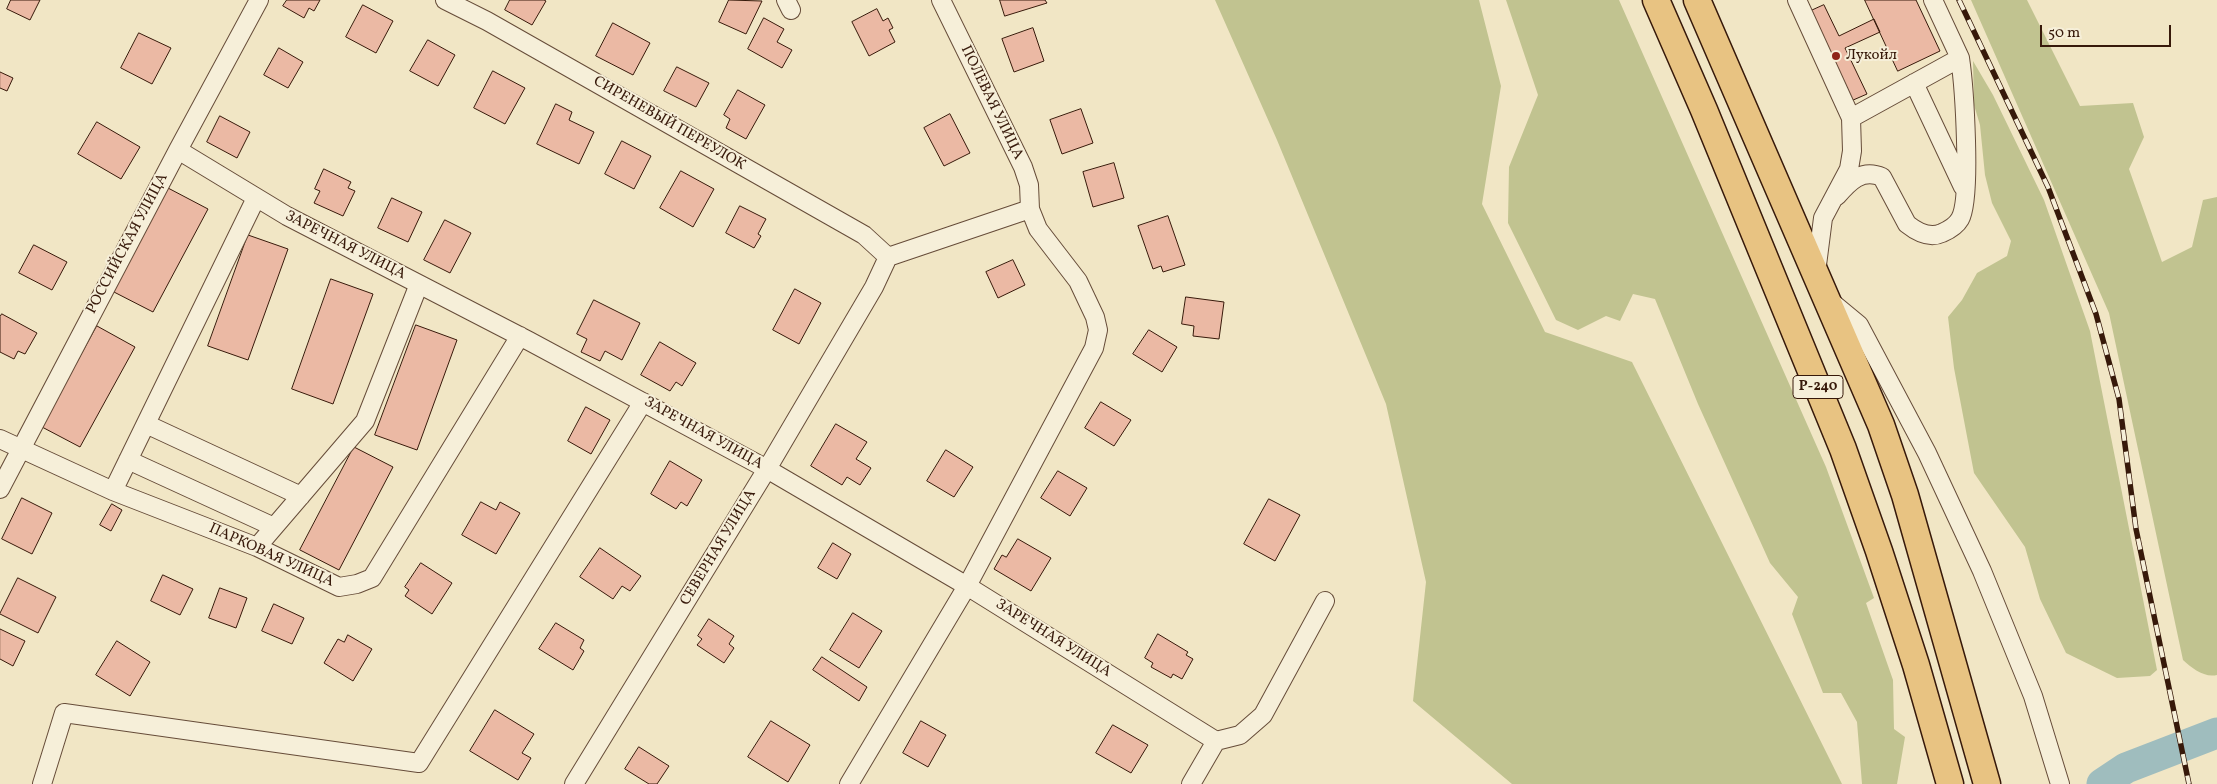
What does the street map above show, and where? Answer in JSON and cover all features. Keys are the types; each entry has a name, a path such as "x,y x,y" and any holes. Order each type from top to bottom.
{"highway":[{"name":"Р-240","path":"1656,0 1704,110 1843,449 1880,550 1950,784"},
{"name":"Р-240","path":"1697,0 1881,425 1904,495 1986,782"}],"street":[{"name":"РОССИЙСКАЯ УЛИЦА","path":"0,489 20,448 259,0"},
{"name":"СИРЕНЕВЫЙ ПЕРЕУЛОК","path":"445,0 486,21 864,235 888,257"},
{"name":"ПОЛЕВАЯ УЛИЦА","path":"941,0 1023,168 1029,185 1030,209"},
{"path":"1797,0 1851,118 1852,151 1849,169 1837,196 1823,218 1816,273"},
{"path":"1837,196 1848,184 1868,173 1882,176 1907,224 1926,235 1938,235 1951,229 1960,221 1965,192 1964,88 1960,58 1933,0"},
{"path":"1851,118 1960,58"},
{"path":"1914,83 1965,192"},
{"name":"ЗАРЕЧНАЯ УЛИЦА","path":"178,150 287,216 520,336 767,469 967,586 1216,741"},
{"path":"113,491 256,198"},
{"path":"849,784 967,586 1094,348 1098,330 1090,303 1078,281 1038,229 1030,209 888,257"},
{"name":"СЕВЕРНАЯ УЛИЦА","path":"574,784 767,469 874,287 888,257"},
{"path":"258,547 365,422 419,284"},
{"path":"1828,299 1859,325 1927,454 1982,571 2042,720 2060,784"},
{"name":"ПАРКОВАЯ УЛИЦА","path":"0,440 113,491 258,547 339,587 357,584 372,578 520,336"},
{"path":"42,784 64,713 419,763 643,402"},
{"path":"146,424 301,496"},
{"path":"128,460 274,527"},
{"path":"1191,784 1216,741 1240,735 1263,715 1325,601"}],"green space":[{"path":"1215,0 1479,0 1501,86 1482,204 1545,332 1632,362 1842,784 1512,784 1413,701 1426,582 1386,404 1277,140"},
{"path":"1506,0 1619,0 1826,467 1874,598 1866,603 1893,680 1894,729 1905,737 1897,784 1862,784 1857,722 1841,693 1823,693 1792,614 1798,597 1770,563 1698,404 1655,299 1633,294 1620,321 1606,316 1578,330 1556,320 1508,223 1509,167 1538,95"},
{"path":"1971,0 2027,0 2080,106 2133,103 2144,137 2129,169 2162,262 2192,247 2203,200 2217,197 2217,675 2203,674 2183,660 2109,313"},
{"path":"1973,61 1993,95 2044,200 2090,331 2157,670 2150,676 2117,678 2066,653 2040,599 2025,547 1974,473 1954,368 1948,317 1962,300 1977,273 2007,256 2011,241 1992,203 1985,175 1980,125 1974,105"}],"building":[{"path":"11,0 40,0 30,20 7,9"},
{"path":"287,0 320,0 314,11 309,8 304,18 283,6"},
{"path":"510,0 546,1 532,25 505,10"},
{"path":"729,0 762,1 746,34 719,22"},
{"path":"1000,0 1045,0 1047,3 1005,16"},
{"path":"1865,0 1916,0 1940,51 1898,71"},
{"path":"363,5 393,21 376,53 346,37"},
{"path":"1824,5 1839,36 1874,19 1880,32 1845,48 1867,94 1844,104 1802,15"},
{"path":"877,9 883,21 888,18 893,28 889,30 895,42 869,56 852,22"},
{"path":"764,18 784,29 777,42 792,50 782,68 748,49"},
{"path":"613,23 650,43 633,75 596,56"},
{"path":"1033,28 1044,61 1014,72 1002,39"},
{"path":"139,33 171,48 152,84 121,68"},
{"path":"428,40 455,55 438,86 410,71"},
{"path":"279,48 303,62 288,88 264,75"},
{"path":"677,67 709,83 696,107 664,91"},
{"path":"493,71 525,88 505,124 474,108"},
{"path":"0,72 13,78 7,91 0,88"},
{"path":"738,90 765,105 746,139 726,128 730,119 724,115"},
{"path":"556,104 572,112 569,120 594,132 579,164 537,144"},
{"path":"1081,109 1093,143 1062,154 1050,120"},
{"path":"950,114 970,153 944,166 924,128"},
{"path":"220,116 250,132 237,158 207,142"},
{"path":"97,122 140,147 121,179 78,154"},
{"path":"622,141 651,156 634,189 605,174"},
{"path":"1114,163 1124,198 1093,207 1083,172"},
{"path":"324,169 351,182 348,188 355,191 343,216 314,203 320,191 315,189"},
{"path":"681,171 714,189 693,227 660,208"},
{"path":"168,188 208,209 153,312 112,291"},
{"path":"392,198 422,212 408,242 378,228"},
{"path":"740,206 766,219 758,234 761,236 754,248 726,233"},
{"path":"1168,216 1185,265 1163,272 1161,266 1153,269 1138,226"},
{"path":"445,220 471,233 450,273 424,260"},
{"path":"248,235 288,249 248,360 208,346"},
{"path":"34,245 67,262 52,290 19,273"},
{"path":"1013,260 1025,285 998,298 986,272"},
{"path":"331,279 373,294 333,404 292,389"},
{"path":"795,289 821,303 799,344 773,330"},
{"path":"1186,297 1224,302 1219,339 1193,336 1194,326 1182,324"},
{"path":"594,300 640,323 622,360 605,351 600,361 581,352 587,339 577,334"},
{"path":"2,314 37,333 25,354 18,351 14,359 0,352 0,317"},
{"path":"416,325 457,340 417,450 375,435"},
{"path":"97,326 135,347 80,447 42,427"},
{"path":"1149,330 1177,347 1162,372 1133,354"},
{"path":"660,342 696,363 682,386 676,382 670,391 641,375"},
{"path":"1101,402 1131,420 1114,446 1085,428"},
{"path":"586,407 610,420 591,454 568,441"},
{"path":"836,424 867,442 856,459 871,468 860,485 847,477 842,485 811,466"},
{"path":"354,447 393,467 339,570 300,550"},
{"path":"946,450 973,467 954,497 927,481"},
{"path":"670,461 702,480 687,506 681,502 676,509 651,494"},
{"path":"1058,471 1087,488 1070,516 1041,498"},
{"path":"22,498 52,513 32,554 2,539"},
{"path":"1269,499 1300,515 1275,561 1244,544"},
{"path":"481,502 496,510 500,502 520,513 496,554 462,535"},
{"path":"112,504 122,510 111,531 100,525"},
{"path":"1018,539 1051,558 1031,591 994,569 1002,555 1006,557"},
{"path":"833,543 851,554 837,579 818,568"},
{"path":"600,548 641,576 630,591 622,586 613,599 580,577"},
{"path":"421,563 452,583 432,614 405,596 409,590 405,587"},
{"path":"163,575 193,589 180,615 151,601"},
{"path":"18,578 56,597 38,633 0,614"},
{"path":"220,588 247,598 236,628 209,618"},
{"path":"274,604 304,618 292,644 262,631"},
{"path":"853,613 882,631 859,668 830,650"},
{"path":"709,619 734,636 729,644 734,648 724,663 697,645 702,639 698,636"},
{"path":"556,623 584,640 580,648 584,651 573,670 539,649"},
{"path":"0,629 25,641 13,666 0,659"},
{"path":"1158,634 1188,652 1186,655 1193,659 1182,679 1173,674 1171,678 1151,667 1153,663 1145,658"},
{"path":"348,635 372,649 353,681 324,663 338,639 344,642"},
{"path":"117,641 150,662 130,696 96,675"},
{"path":"822,657 867,687 859,701 813,670"},
{"path":"495,710 534,734 522,753 531,758 518,780 470,751"},
{"path":"771,721 810,745 788,782 748,757"},
{"path":"921,721 946,735 928,767 903,753"},
{"path":"1113,725 1148,745 1131,773 1096,753"},
{"path":"639,747 669,766 657,784 649,784 625,769"}],"waterway":[{"path":"2102,784 2126,768 2217,733"}],"railway":[{"path":"1959,0 2048,187 2096,314 2119,399 2136,529 2189,784"}],"place":[{"name":"Лукойл","path":"1836,56"}]}
